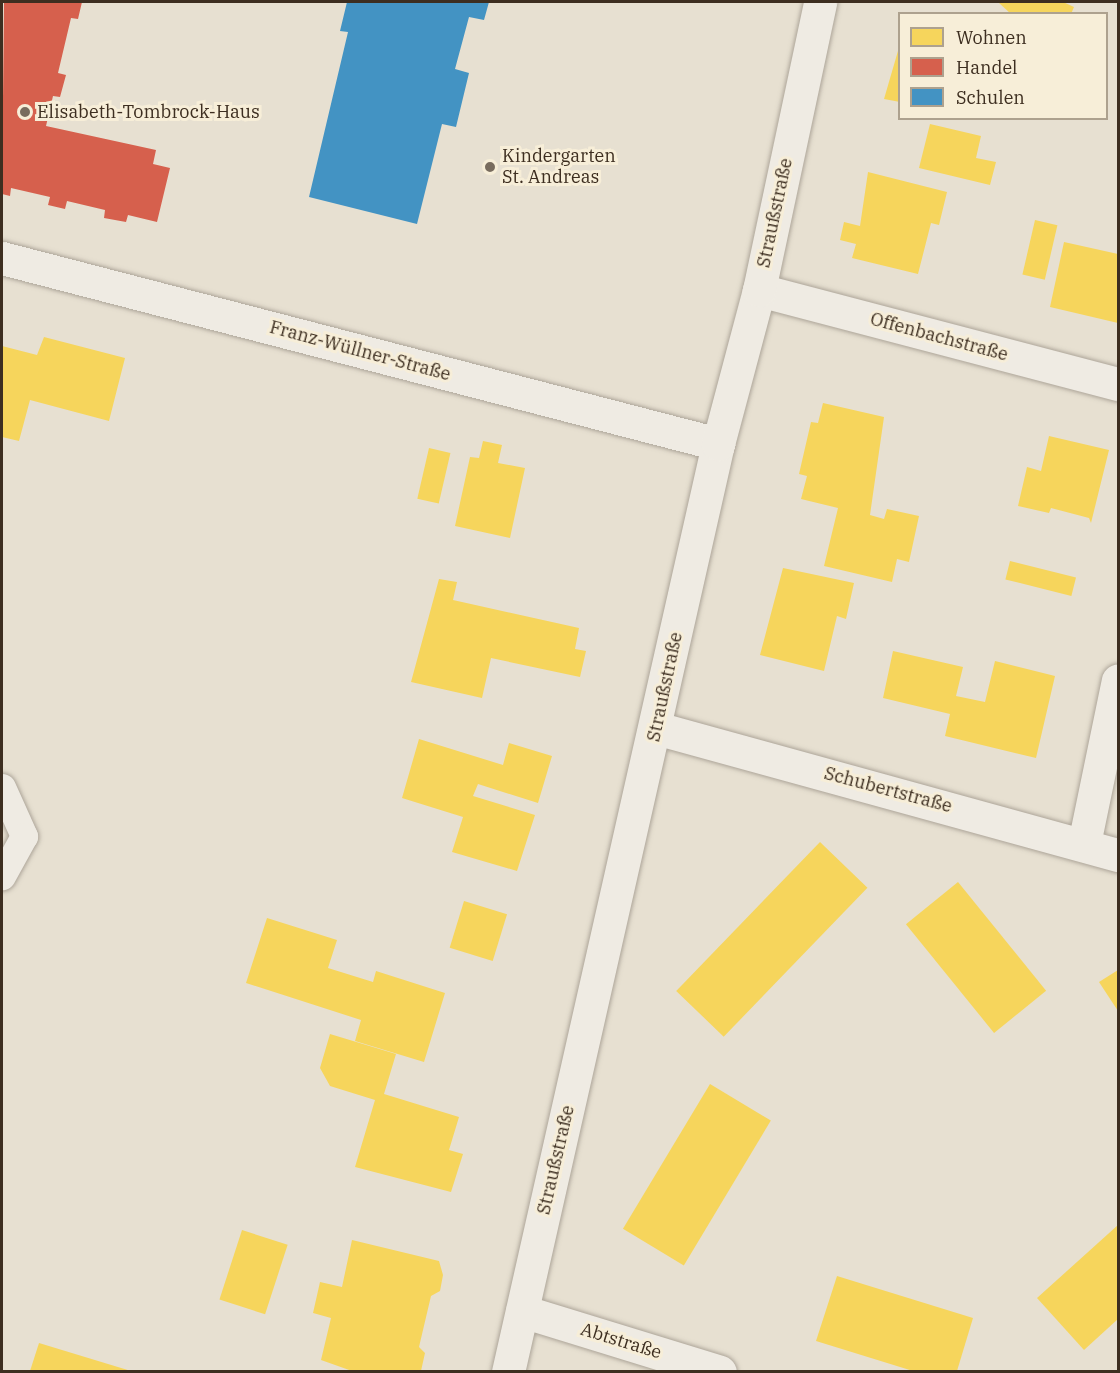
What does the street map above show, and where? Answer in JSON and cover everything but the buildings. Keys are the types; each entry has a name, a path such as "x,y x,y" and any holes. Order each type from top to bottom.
{"street":[{"name":"Straußstraße","path":"508,1371 656,728 718,444 759,290 819,2"},
{"name":"Franz-Wüllner-Straße","path":"2,258 718,444"},
{"name":"Offenbachstraße","path":"759,290 1119,384"},
{"path":"1084,844 1119,681"},
{"name":"Schubertstraße","path":"656,728 1119,855"},
{"name":"Abtstraße","path":"522,1311 720,1371"}],"lane":[{"path":"2,787 24,836 2,876"}],"place":[{"name":"Elisabeth-Tombrock-Haus","path":"25,112"},
{"name":"Kindergarten St. Andreas","path":"490,167"}]}
